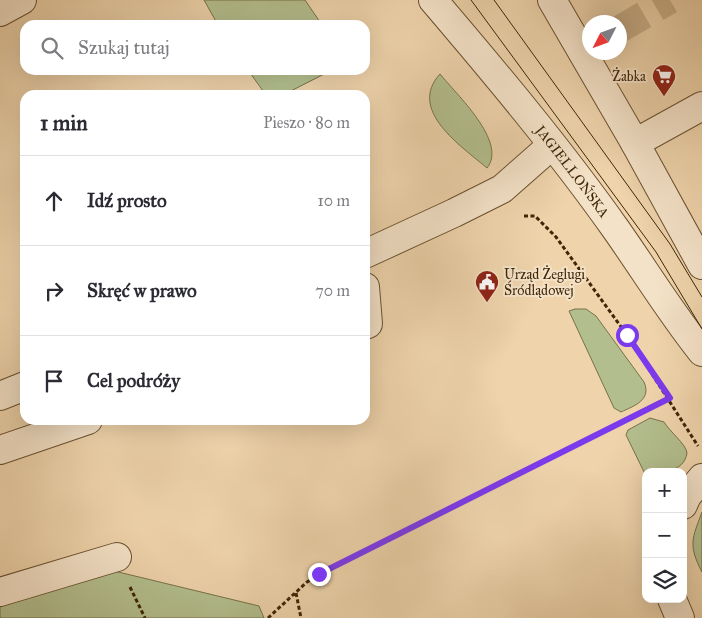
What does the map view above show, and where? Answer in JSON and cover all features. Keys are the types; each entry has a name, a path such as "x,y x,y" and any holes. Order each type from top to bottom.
{"street":[{"path":"0,12 22,0"},
{"name":"JAGIELLOŃSKA","path":"434,0 552,145 615,227 680,324 702,352"},
{"path":"552,0 582,44"},
{"path":"591,60 702,265"},
{"path":"636,143 702,106"},
{"path":"370,252 454,213 502,188 552,145"},
{"path":"0,396 20,388"},
{"path":"0,450 73,425"},
{"path":"687,496 702,478"},
{"path":"0,592 117,557"},
{"path":"674,603 680,618"}],"path":[{"path":"520,217 525,215 535,216 556,237 670,398 702,452"},
{"path":"268,618 307,582 319,574 670,398"},
{"path":"296,593 301,618"}],"green space":[{"path":"204,0 305,0 319,20 215,20"},
{"path":"440,74 486,132 491,145 492,157 487,168 452,138 441,126 434,114 430,101 431,87"},
{"path":"252,75 322,75 293,90 262,90"},
{"path":"586,309 596,316 644,382 646,393 644,398 636,405 621,412 614,408 569,311"},
{"path":"650,418 664,422 686,449 685,460 677,468 642,468 626,435 628,430"},
{"path":"702,512 702,572 695,555 693,542"},
{"path":"110,570 259,606 264,618 0,618 0,607"}],"tunnel":[{"path":"627,25 670,0"}],"tram line":[{"path":"471,0 656,252 702,329"},
{"path":"494,0 670,244 702,297"}],"place":[{"name":"Żabka","path":"664,97"},
{"name":"Urząd Żeglugi Śródlądowej","path":"487,303"}],"route":[{"path":"319,574 670,398 627,335"}]}
